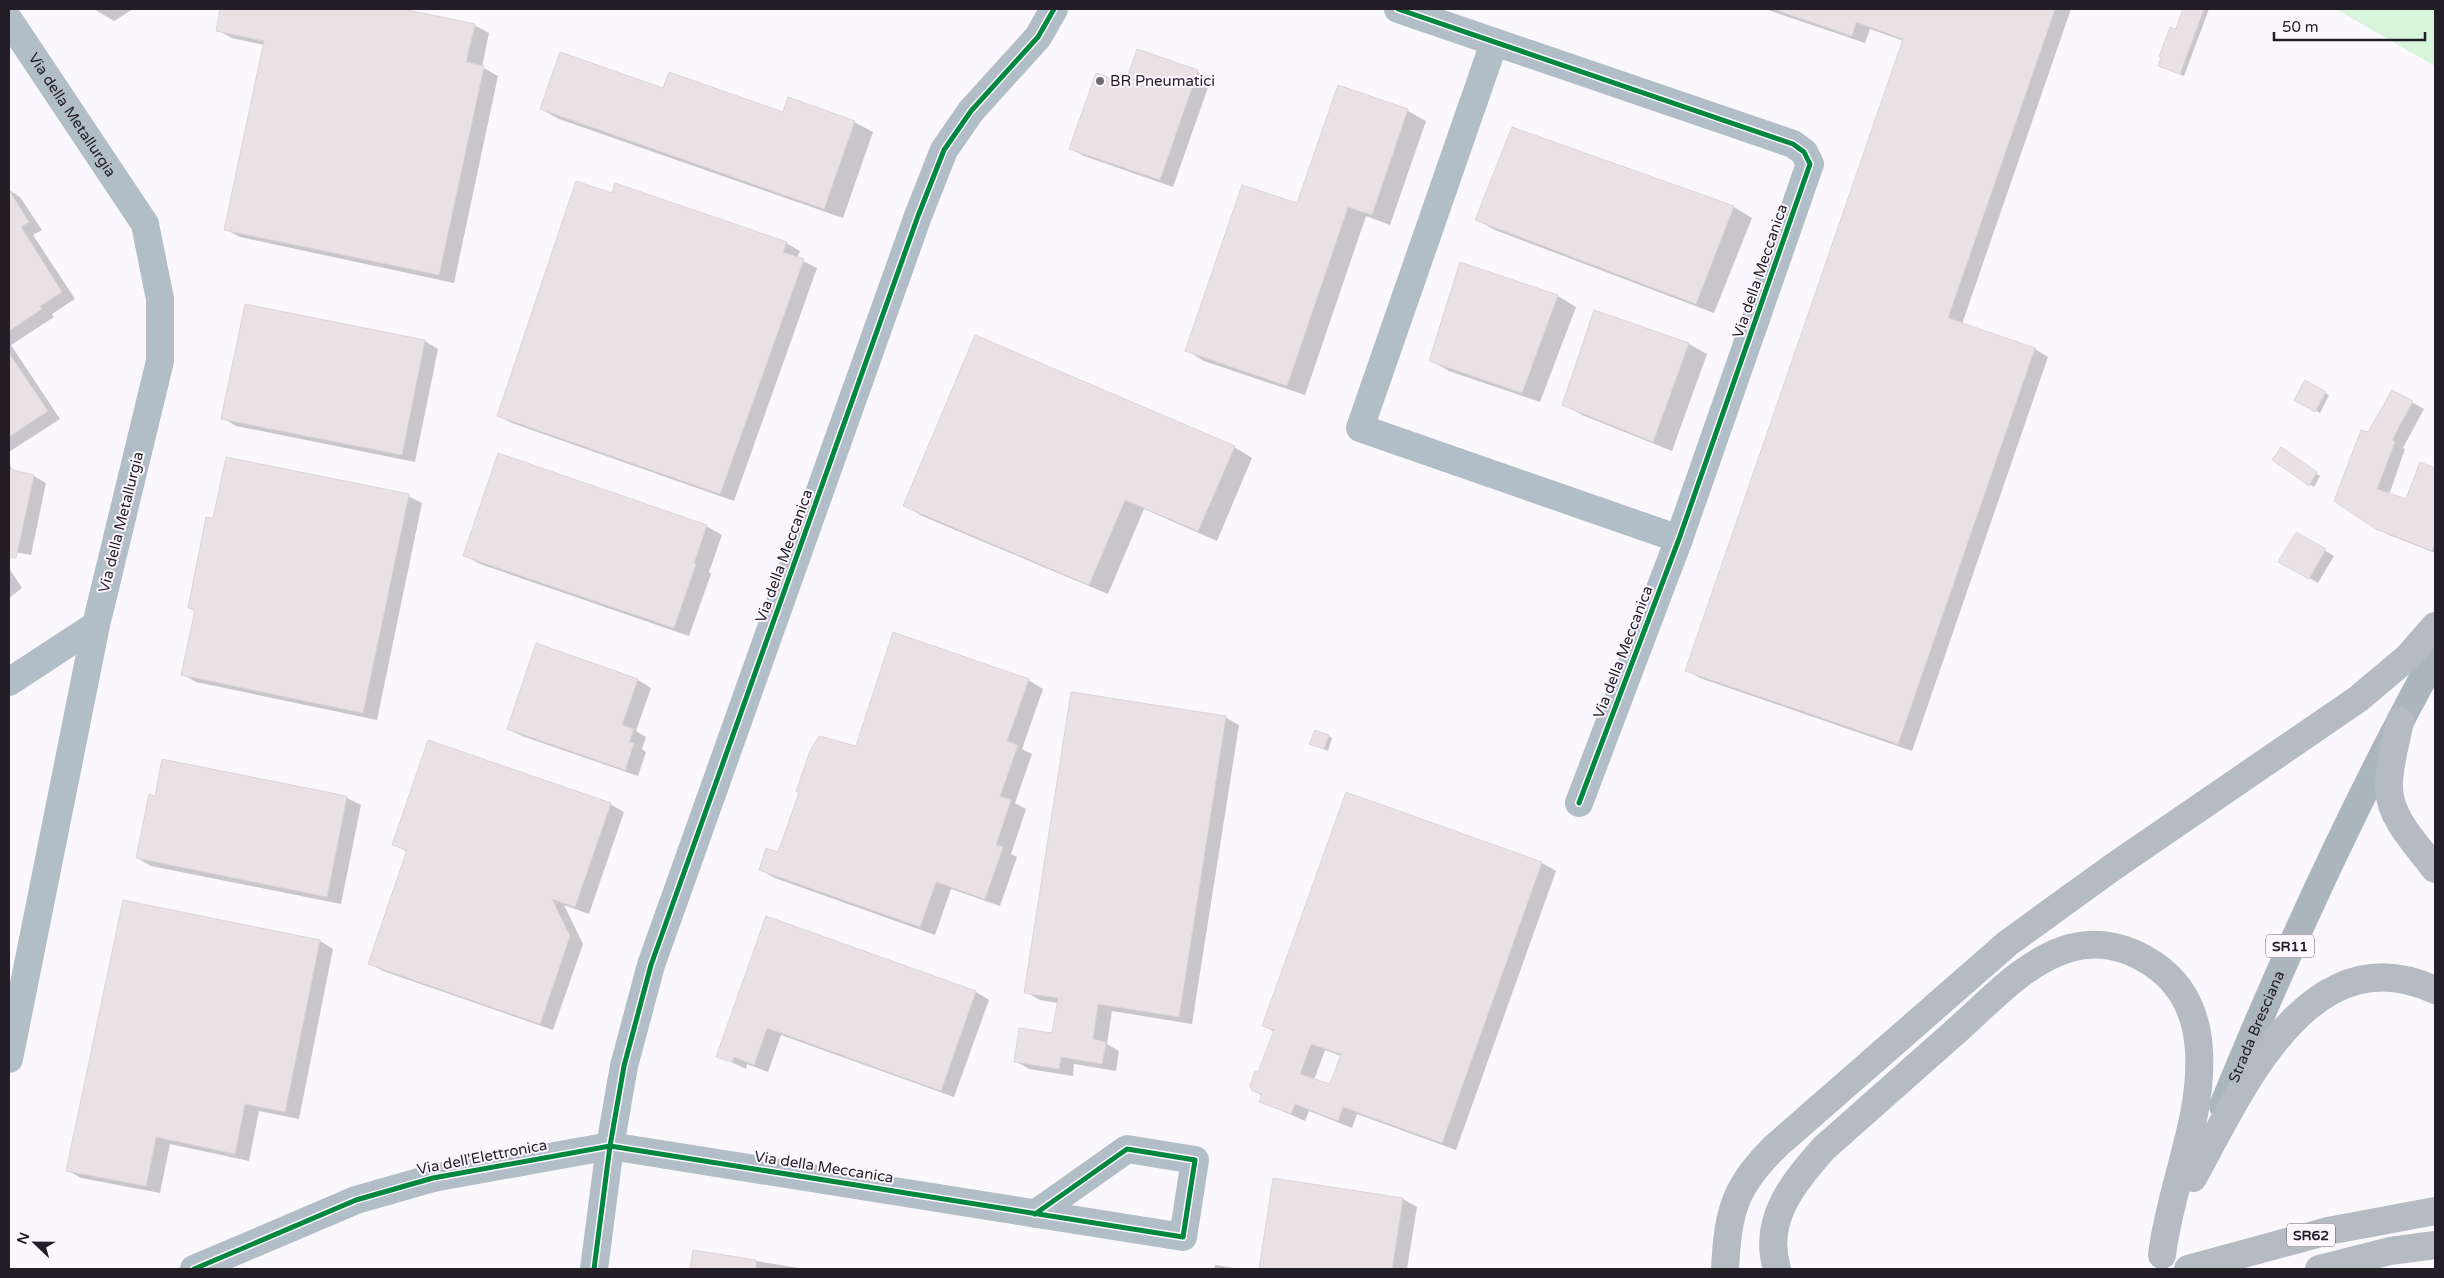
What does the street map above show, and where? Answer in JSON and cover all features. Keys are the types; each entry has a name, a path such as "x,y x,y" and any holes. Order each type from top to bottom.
{"highway":[{"path":"1725,1269 1731,1212 1736,1198 1750,1173 1777,1145 2008,944 2143,846 2358,699 2408,657 2435,626"},
{"path":"2400,721 2388,789 2391,804 2405,828 2435,869"},
{"path":"1777,1269 1772,1243 1778,1210 1803,1171 1824,1148 2015,980 2035,964 2070,948 2098,944 2128,951 2157,967 2180,990 2187,1001 2196,1030 2199,1050 2188,1169"},
{"path":"2188,1169 2258,1063 2284,1030 2312,1004 2329,992 2370,979 2389,978 2412,982 2435,990"},
{"path":"2249,1252 2435,1191"},
{"name":"SR62","path":"2188,1269 2328,1231 2435,1211"},
{"name":"SR62","path":"2319,1269 2390,1251 2435,1245"},
{"path":"2354,1269 2392,1261 2435,1264"}],"main road":[{"name":"Strada Bresciana","path":"2159,1262 2188,1169 2348,821 2435,656"}],"street":[{"name":"Via della Meccanica","path":"594,1269 610,1146 624,1066 651,966 918,216 944,150 970,111 1038,38 1054,9"},
{"name":"Via della Meccanica","path":"1398,9 1793,144 1804,152 1810,164 1679,538 1579,803"},
{"name":"Via della Metallurgia","path":"9,20 145,224 160,299 160,362 96,625 9,1059"},
{"path":"1494,43 1360,428 1679,538"},
{"path":"9,682 96,625"},
{"name":"Via della Meccanica","path":"610,1146 1035,1214 1183,1237 1195,1160 1127,1149 1035,1214"},
{"name":"Via dell'Elettronica","path":"194,1269 356,1200 432,1178 610,1146"}],"green space":[{"path":"2336,9 2435,9 2435,66"}],"building":[{"path":"220,9 403,9 475,24 466,62 484,66 439,275 224,230 264,41 216,31"},
{"path":"1779,9 2055,9 1948,318 2035,348 1898,744 1685,671 1903,39 1856,22 1852,36 1779,11"},
{"path":"2183,9 2204,9 2180,74 2158,66 2161,58 2159,57 2170,27 2176,29"},
{"path":"1137,49 1198,70 1160,180 1069,149 1096,73 1125,83"},
{"path":"560,52 663,88 669,72 783,112 788,97 855,121 824,209 540,109"},
{"path":"1338,85 1408,109 1372,215 1348,207 1287,386 1185,351 1242,185 1297,203"},
{"path":"1512,127 1734,206 1696,304 1475,220"},
{"path":"576,181 612,193 615,183 787,242 783,252 804,259 720,494 497,416"},
{"path":"9,190 29,222 21,227 62,292 40,306 42,309 9,331"},
{"path":"1460,262 1558,295 1522,393 1429,361"},
{"path":"245,304 425,340 402,455 221,419"},
{"path":"1594,310 1689,343 1653,442 1562,405"},
{"path":"975,335 1235,446 1198,531 1125,500 1089,585 903,506"},
{"path":"9,353 48,411 9,437"},
{"path":"2305,380 2326,392 2315,412 2294,400"},
{"path":"2392,390 2413,401 2392,440 2395,442 2377,489 2406,499 2420,462 2435,468 2435,541 2432,551 2376,529 2334,501 2361,430 2368,432"},
{"path":"2281,447 2317,472 2309,486 2272,460"},
{"path":"498,453 707,525 674,628 463,556"},
{"path":"226,457 409,494 363,713 181,675 195,610 188,608 206,517 213,518"},
{"path":"9,469 34,475 16,558 9,557"},
{"path":"2296,532 2326,549 2309,579 2278,562"},
{"path":"893,632 1029,679 1007,741 1018,745 1000,796 1011,800 996,845 1003,847 985,899 936,882 920,927 759,870 766,848 778,852 799,793 796,791 810,751 819,736 856,746"},
{"path":"536,643 638,679 622,725 634,729 629,742 634,743 625,770 507,729"},
{"path":"1071,692 1226,716 1179,1017 1098,1004 1093,1039 1106,1042 1102,1064 1061,1057 1059,1069 1014,1062 1019,1028 1052,1033 1058,998 1024,993"},
{"path":"1315,730 1329,735 1324,749 1309,744"},
{"path":"428,740 611,803 575,907 552,899 570,936 540,1024 368,964 407,850 392,845"},
{"path":"162,759 347,796 327,897 136,858 149,794 155,796"},
{"path":"1346,792 1542,862 1442,1143 1343,1107 1338,1121 1295,1104 1291,1114 1259,1102 1262,1094 1252,1091 1250,1085 1255,1071 1258,1072 1274,1030 1262,1026","holes":["1311,1044 1341,1054 1330,1084 1300,1074"]},
{"path":"123,900 320,940 285,1112 245,1104 235,1154 156,1137 146,1186 66,1171"},
{"path":"766,916 976,991 941,1091 767,1028 754,1065 734,1057 732,1062 716,1057"},
{"path":"1273,1178 1403,1198 1392,1269 1259,1269"},
{"path":"693,1250 756,1260 756,1269 690,1269"}],"cycle path":[{"path":"594,1269 610,1146 624,1066 651,965 918,216 944,150 971,111 1038,37 1054,9"},
{"path":"1398,9 1793,144 1804,152 1810,164 1679,539 1579,803"},
{"path":"194,1269 356,1200 433,1178 610,1146 1183,1237 1195,1160 1127,1149 1035,1214"}],"place":[{"name":"BR Pneumatici","path":"1100,81"}]}
